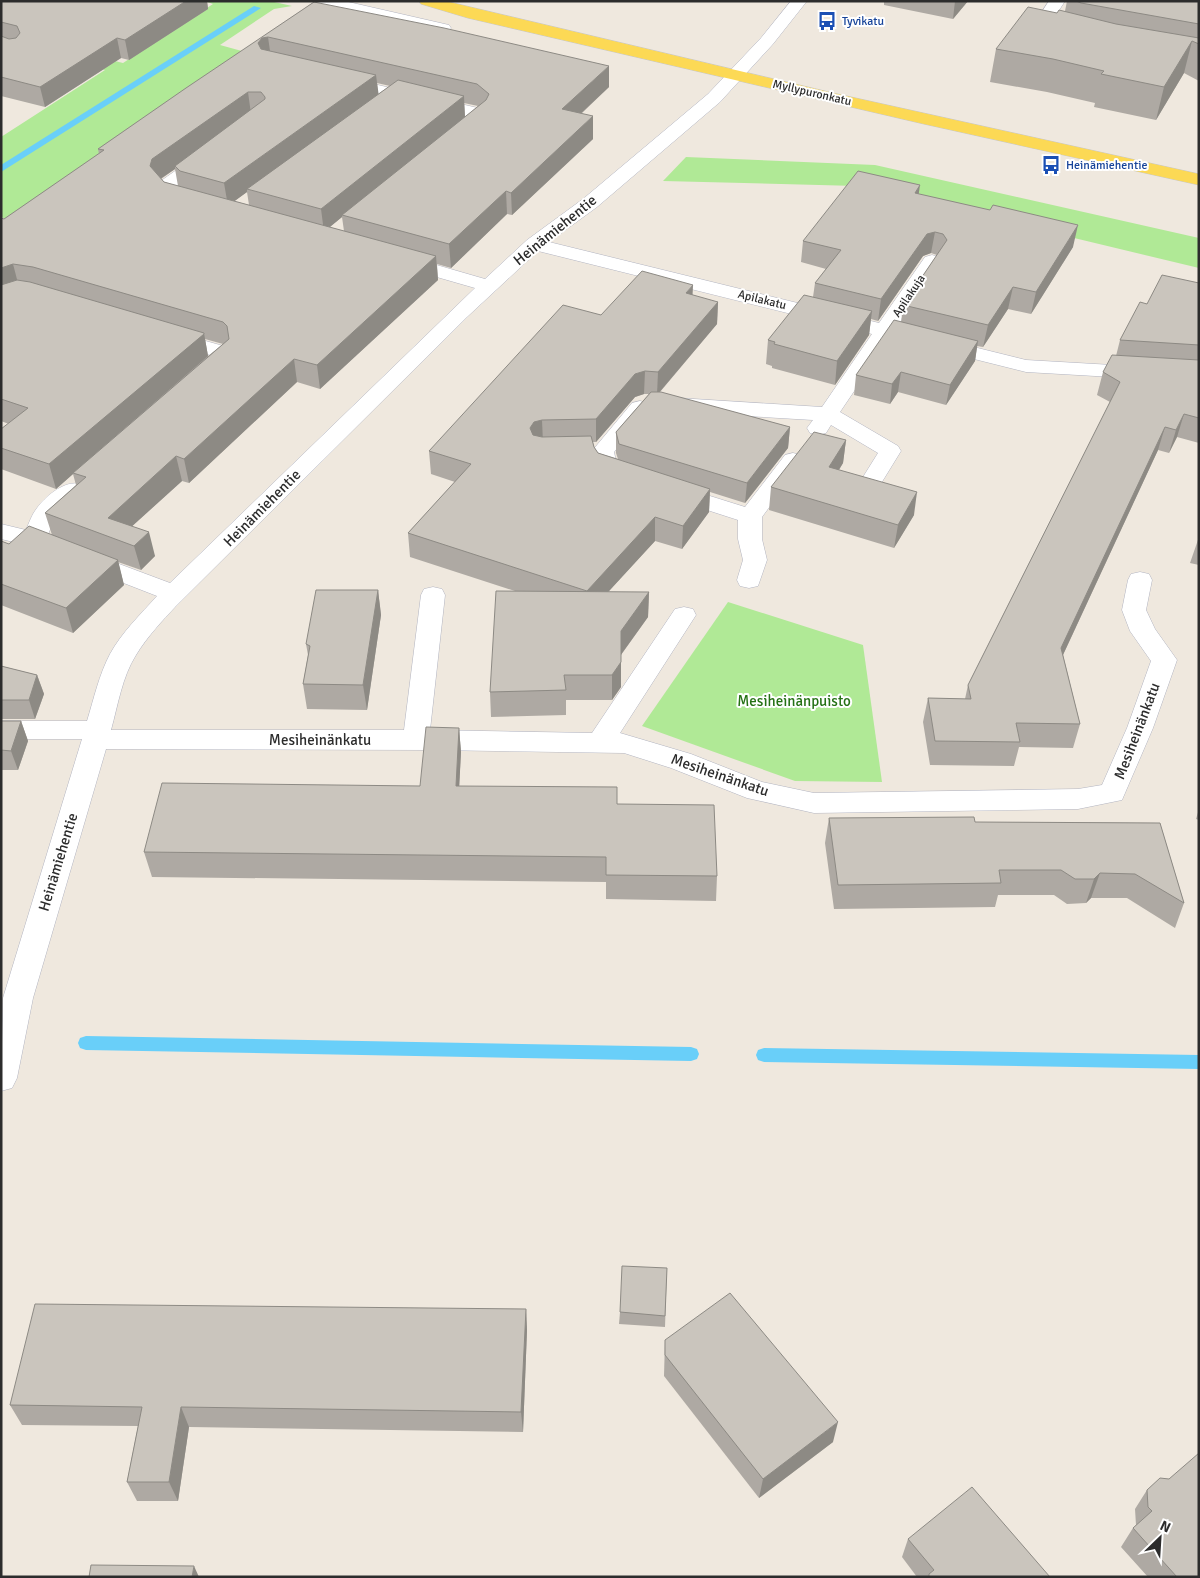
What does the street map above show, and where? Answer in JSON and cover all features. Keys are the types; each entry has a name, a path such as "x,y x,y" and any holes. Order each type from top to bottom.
{"main road":[{"name":"Myllypuronkatu","path":"427,1 468,13 739,65 1199,167"},
{"path":"482,1 589,25"},
{"name":"Myllypuronkatu","path":"739,65 1058,150 1199,180"}],"street":[{"path":"322,1 456,31"},
{"path":"739,65 799,1"},
{"path":"1057,1 1040,27 1048,33 1070,42"},
{"name":"Heinämiehentie","path":"1,1078 18,998 97,735 111,681 123,654 140,630 174,593 534,244 590,203 714,98 739,65"},
{"path":"325,77 472,112 480,117 450,142"},
{"path":"382,106 397,94"},
{"path":"213,209 176,199 166,187 220,148"},
{"name":"Apilakatu","path":"534,244 1026,366 1199,376"},
{"path":"384,256 490,286"},
{"name":"Apilakuja","path":"750,516 828,414 932,261"},
{"path":"153,332 220,351 221,361 191,387"},
{"path":"749,580 755,560 750,539 750,516 607,470 594,451 644,402 828,414 890,451 870,485"},
{"path":"34,540 46,512 87,477"},
{"path":"1,532 34,540 174,593"},
{"name":"Mesiheinänkatu","path":"1,730 97,735 625,743 680,761 757,791 814,803 1069,799 1112,794 1140,728 1164,660 1143,631 1134,610 1140,580"},
{"path":"416,740 433,595"},
{"path":"600,742 684,615"}],"green space":[{"path":"205,1 270,1 292,6 274,9 220,45 249,53 6,219 1,217 1,137 105,70 57,58 70,50 123,63 213,4"},
{"path":"686,157 875,165 1199,238 1199,268 857,186 663,181"},
{"name":"Mesiheinänpuisto","path":"728,602 863,645 882,782 795,781 642,726"}],"building":[{"path":"1,1 186,1 125,40 117,38 40,87 1,77 1,36 9,39 16,38 20,33 17,26 1,22"},
{"path":"1076,1 1199,1 1199,24 1081,3"},
{"path":"314,2 444,28 609,66 562,109 593,116 511,193 506,191 449,244 342,215 486,100 489,94 477,84 268,37 262,38 258,43 261,49 376,75 224,183 180,171 175,166 265,99 261,92 248,92 152,159 150,166 164,182 436,256 317,365 294,359 184,459 176,456 108,518 149,532 134,546 45,513 86,477 73,473 229,339 227,326 223,322 33,267 13,264 1,268 1,218 4,219 104,150 98,149"},
{"path":"1028,7 1057,13 1059,10 1116,24 1199,38 1199,44 1192,41 1164,87 1101,74 1104,71 1053,59 996,49"},
{"path":"398,80 464,96 321,209 247,189"},
{"path":"858,171 920,185 915,193 990,210 993,205 1078,225 1036,292 1013,287 988,325 903,305 947,240 943,234 935,232 927,234 881,299 815,283 841,250 803,241"},
{"path":"642,271 693,285 686,293 718,302 658,372 645,371 635,374 596,419 542,420 534,422 530,428 533,435 542,437 591,436 598,453 710,489 683,526 655,517 587,591 408,533 471,464 429,451 563,305 601,315"},
{"path":"1162,275 1199,283 1199,345 1120,340 1140,302 1147,304"},
{"path":"17,280 30,282 204,334 49,464 1,448 1,429 28,408 1,399 1,285"},
{"path":"804,295 872,311 837,361 774,344 775,342 768,340"},
{"path":"894,320 978,341 950,385 901,372 892,384 856,375"},
{"path":"1112,355 1199,360 1199,418 1184,414 1176,430 1165,427 1061,648 1080,724 1016,723 1020,742 935,741 928,698 971,699 968,685 1120,382 1103,372"},
{"path":"651,392 661,392 790,427 747,483 619,444 616,432"},
{"path":"814,432 846,440 829,467 917,492 898,525 771,487"},
{"path":"29,526 118,560 66,608 1,584 1,541 9,544"},
{"path":"316,590 378,590 363,685 303,684 310,646 306,644"},
{"path":"496,591 649,592 621,631 621,662 612,675 564,675 566,690 490,692"},
{"path":"1,666 37,675 29,700 1,700"},
{"path":"1,721 21,721 11,751 1,750"},
{"path":"426,727 459,728 456,786 617,787 617,804 714,805 717,876 606,875 606,857 144,852 162,783 420,786"},
{"path":"974,817 975,822 1160,823 1184,903 1135,874 1100,873 1094,879 1075,879 1061,870 999,870 1001,883 838,885 829,818"},
{"path":"622,1266 667,1268 665,1316 620,1312"},
{"path":"730,1293 838,1422 763,1479 665,1355 665,1340"},
{"path":"35,1304 526,1309 521,1412 181,1407 169,1482 127,1482 142,1407 10,1405"},
{"path":"1199,1453 1199,1577 1177,1577 1133,1528 1152,1511 1148,1507 1147,1490 1160,1478 1169,1479"},
{"path":"972,1487 1050,1577 929,1577 929,1574 934,1570 908,1539"},
{"path":"91,1565 194,1566 192,1577 89,1577"}],"waterway":[{"path":"1,169 257,8"},
{"path":"86,1043 691,1054"},
{"path":"764,1055 1199,1062"}],"place":[{"name":"Tyvikatu","path":"827,21"},
{"name":"Heinämiehentie","path":"1051,165"}]}
